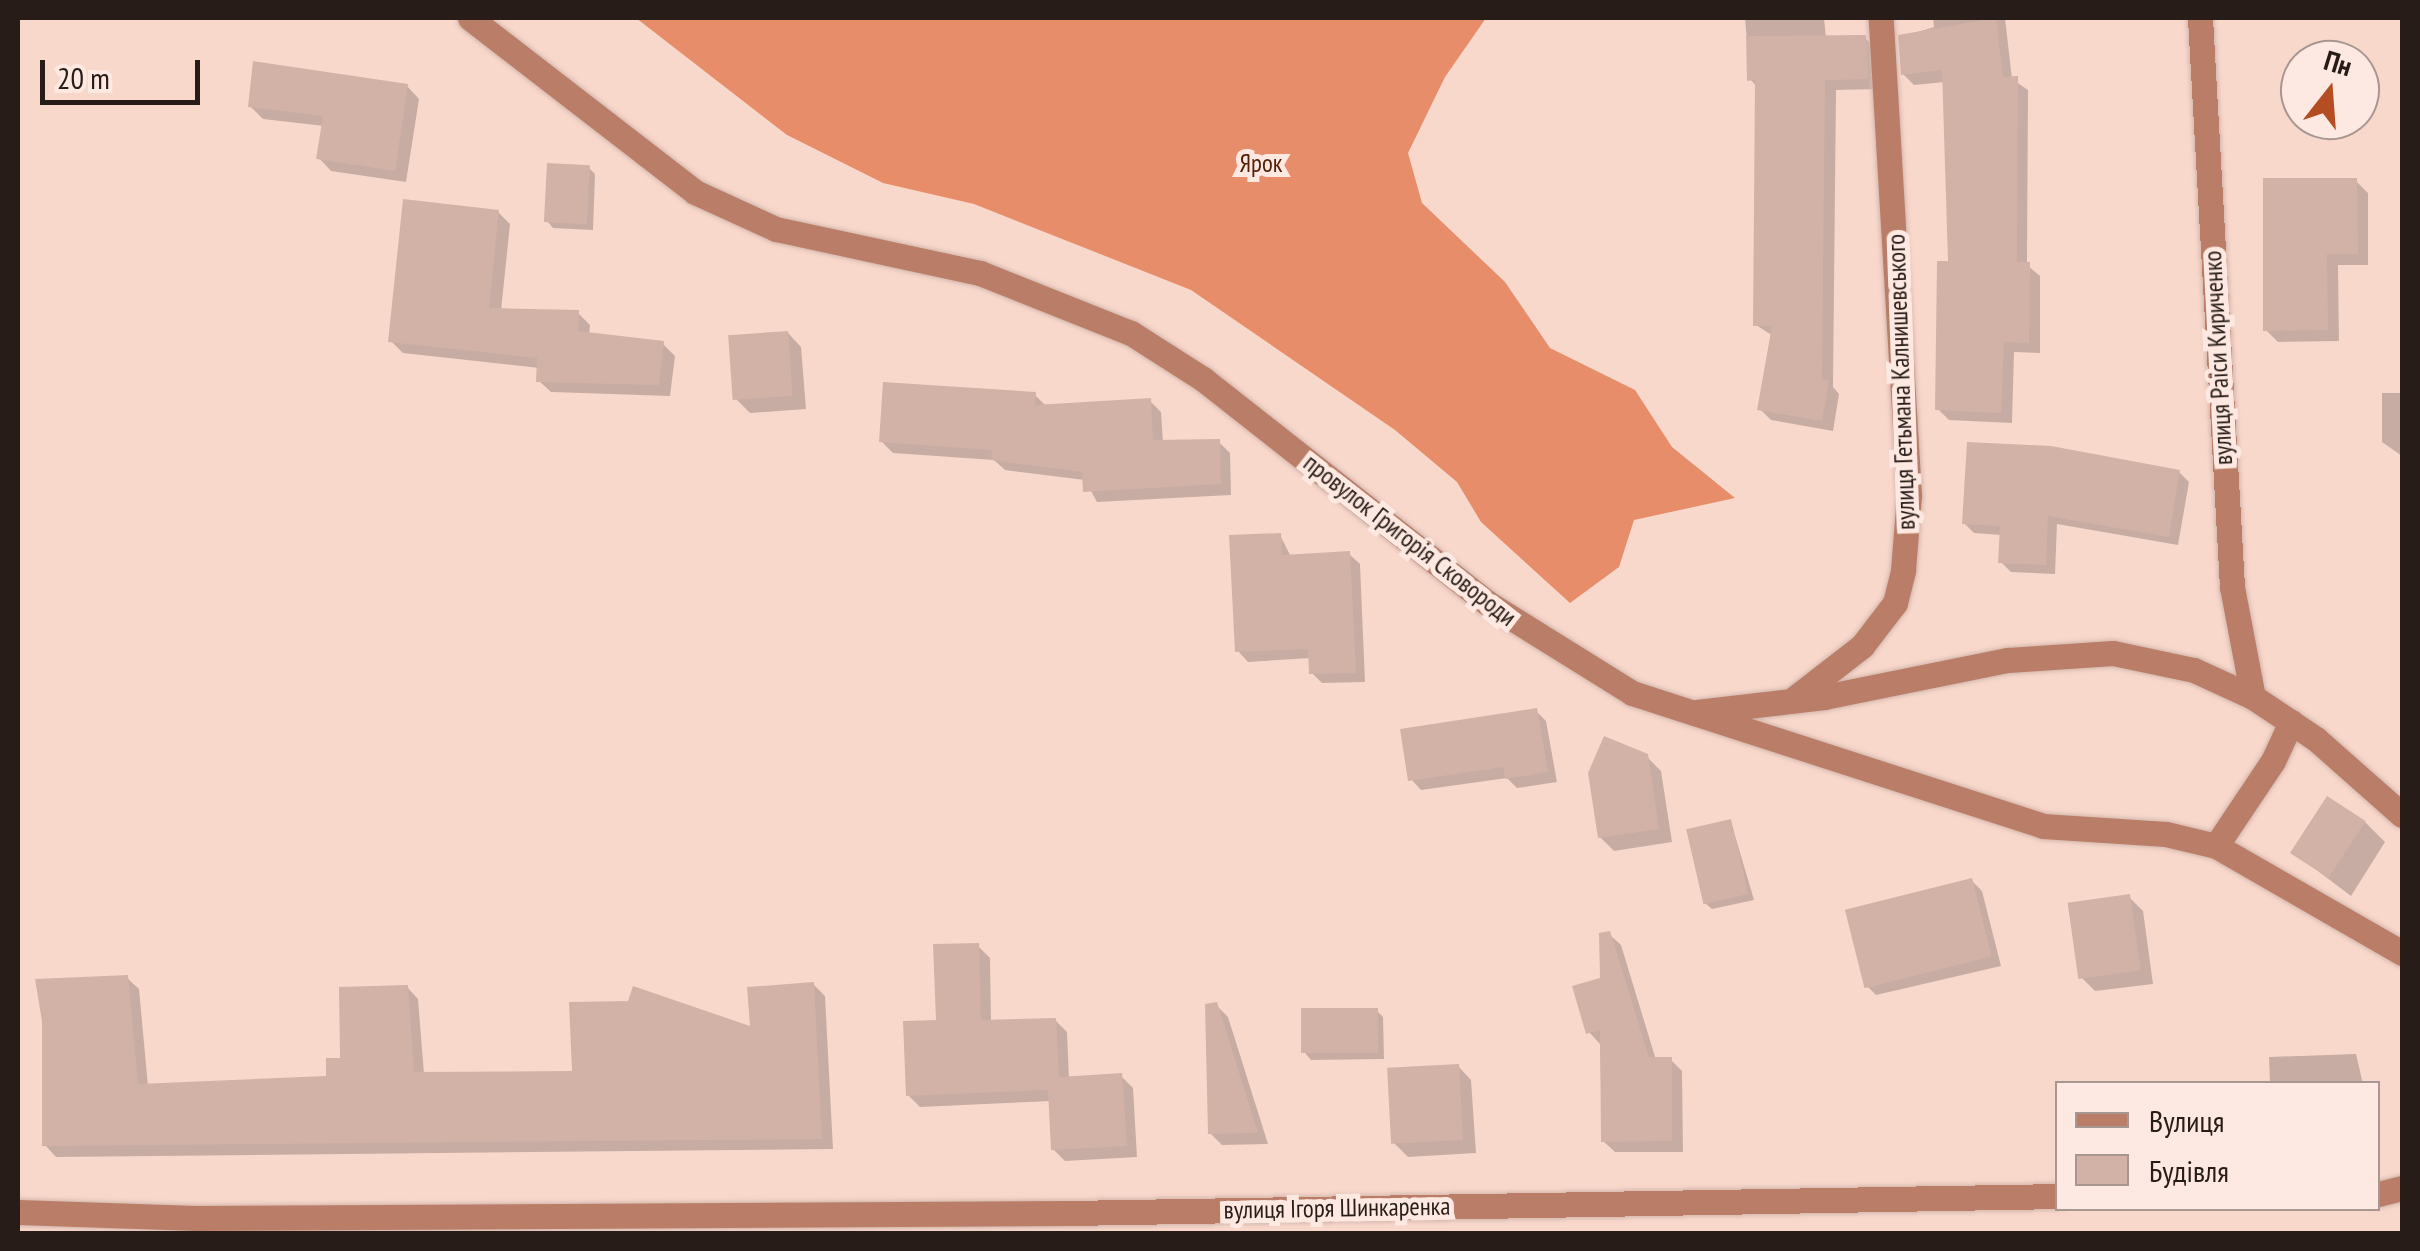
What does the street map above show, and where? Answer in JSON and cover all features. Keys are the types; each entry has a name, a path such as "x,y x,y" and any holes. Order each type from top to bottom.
{"street":[{"name":"провулок Григорія Сковороди","path":"470,18 695,192 776,229 980,273 1131,334 1203,379 1568,659 1632,693 2043,826 2166,834 2216,846 2402,953"},
{"name":"вулиця Гетьмана Калнишевського","path":"1792,701 1862,646 1895,602 1903,570 1908,476 1881,18"},
{"name":"вулиця Раїси Кириченко","path":"2200,18 2232,587 2253,697"},
{"path":"1688,713 1792,701 2008,660 2114,652 2194,670 2253,697 2291,722 2402,815"},
{"path":"2216,846 2274,761 2291,722"},
{"name":"вулиця Ігоря Шинкаренка","path":"18,1212 196,1218 1069,1213 2055,1196"}],"green space":[{"name":"Ярок","path":"636,18 1486,18 1445,77 1408,153 1422,203 1505,282 1550,348 1635,390 1672,447 1735,498 1634,520 1619,567 1570,603 1481,522 1457,482 1395,430 1191,290 974,204 883,183 787,135"}],"building":[{"path":"1996,18 2003,77 2018,76 2017,262 2030,262 2029,343 2004,342 2001,413 1935,410 1937,261 1948,261 1942,70 1901,75 1898,35"},
{"path":"1866,35 1868,79 1825,80 1822,379 1829,380 1822,421 1757,410 1772,326 1753,326 1755,80 1747,81 1746,36"},
{"path":"253,61 408,84 395,171 316,159 323,116 248,107"},
{"path":"547,163 590,165 587,224 544,222"},
{"path":"2263,178 2357,178 2358,254 2327,254 2328,330 2263,331"},
{"path":"403,199 499,210 489,308 579,310 578,331 664,341 659,385 536,382 537,358 388,342"},
{"path":"788,331 793,396 733,400 728,335"},
{"path":"883,382 1036,392 1035,405 1151,398 1153,440 1220,439 1221,484 1083,492 1082,472 991,460 992,450 879,442"},
{"path":"1967,442 2051,446 2180,470 2169,537 2048,516 2046,565 1998,563 2000,526 1962,524"},
{"path":"1281,533 1282,555 1350,551 1356,673 1309,674 1308,649 1235,652 1229,535"},
{"path":"1537,708 1548,772 1505,779 1503,767 1408,781 1400,729"},
{"path":"1604,736 1648,754 1659,829 1598,838 1588,773"},
{"path":"2327,796 2366,821 2329,878 2290,853"},
{"path":"1731,819 1748,894 1704,904 1686,829"},
{"path":"1972,878 1992,957 1864,988 1845,910"},
{"path":"2130,894 2141,970 2078,979 2068,903"},
{"path":"1610,931 1649,1057 1672,1057 1672,1141 1601,1142 1600,1030 1586,1034 1572,986 1600,978 1599,933"},
{"path":"979,943 981,1020 1056,1018 1059,1077 1122,1073 1127,1146 1051,1150 1048,1090 906,1096 903,1021 936,1020 933,944"},
{"path":"128,975 138,1084 326,1076 326,1058 340,1058 339,987 408,985 414,1072 572,1071 569,1002 628,1001 633,986 750,1026 747,987 814,982 822,1139 42,1146 42,1021 35,979"},
{"path":"1217,1002 1258,1133 1208,1134 1205,1004"},
{"path":"1301,1008 1378,1008 1378,1053 1301,1053"},
{"path":"1459,1064 1463,1140 1391,1144 1387,1068"}]}
